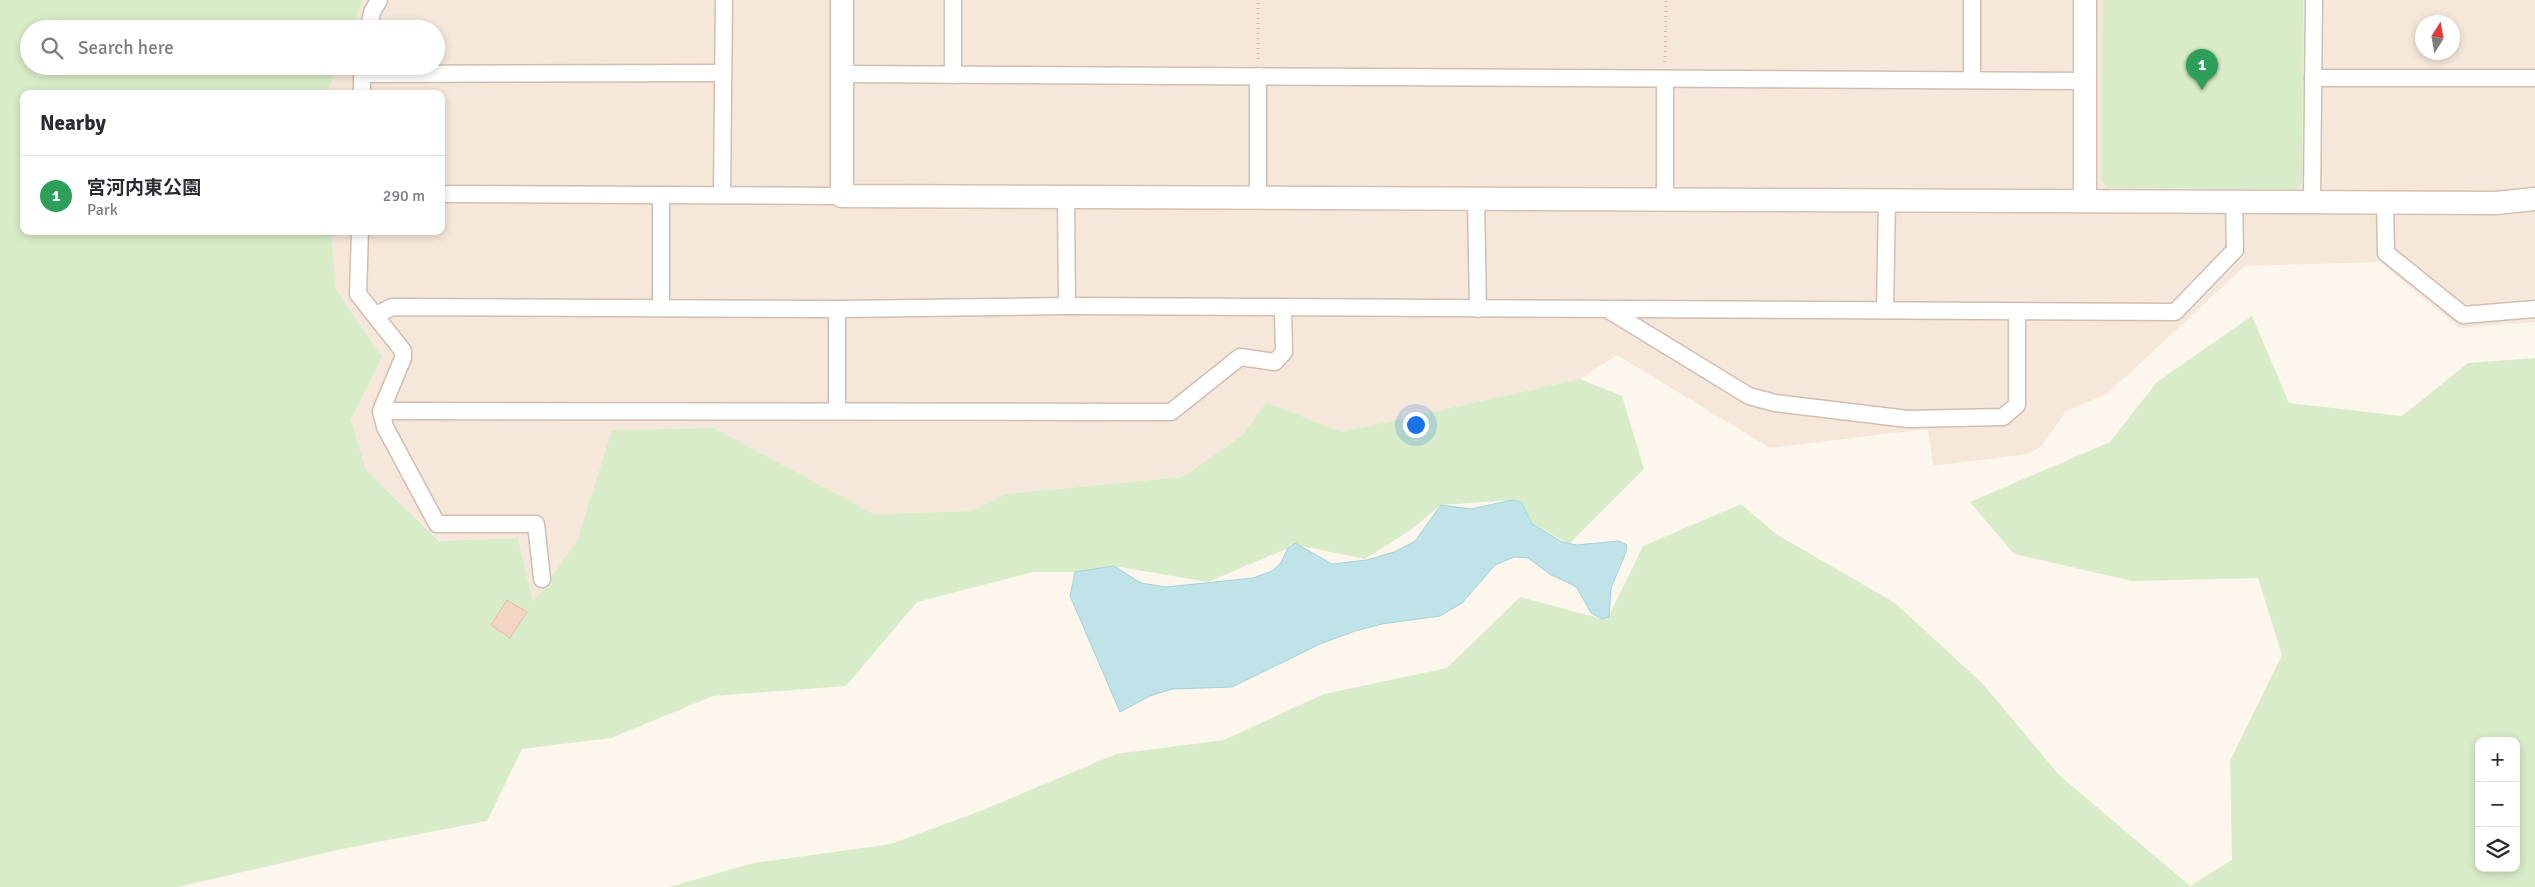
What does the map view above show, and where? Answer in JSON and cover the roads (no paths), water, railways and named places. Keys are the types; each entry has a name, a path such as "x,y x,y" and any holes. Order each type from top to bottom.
{"street":[{"path":"371,20 372,12 379,0"},
{"path":"722,195 724,0"},
{"path":"842,0 842,196"},
{"path":"953,0 953,74"},
{"path":"1972,0 1972,80"},
{"path":"2085,201 2086,0"},
{"path":"2312,202 2314,0"},
{"path":"445,71 723,73"},
{"path":"842,74 2085,81"},
{"path":"362,75 362,90"},
{"path":"1258,76 1258,198"},
{"path":"2313,78 2535,78"},
{"path":"1665,79 1665,199"},
{"path":"445,194 2496,203 2535,199"},
{"path":"661,195 661,308"},
{"path":"1066,197 1067,306"},
{"path":"1476,198 1478,309"},
{"path":"1885,310 1887,200"},
{"path":"376,314 392,307 838,309 1067,306 1610,311 2175,312 2235,250 2234,201"},
{"path":"2385,202 2386,253 2463,315 2535,309"},
{"path":"360,235 358,294 376,314 403,350 403,358 381,411 385,427 437,524 536,524 542,579"},
{"path":"381,411 1171,412 1240,357 1275,362 1284,352 1283,308"},
{"path":"837,411 838,309"},
{"path":"1610,311 1749,396 1775,403 1908,419 2003,418 2017,405 2017,311"}],"water":[{"path":"1512,500 1521,502 1532,524 1562,542 1576,545 1619,541 1627,545 1626,552 1611,588 1609,617 1602,619 1591,613 1577,588 1571,584 1551,575 1528,558 1514,557 1495,565 1462,603 1440,616 1382,624 1355,631 1320,644 1232,687 1172,689 1150,696 1120,712 1070,596 1075,572 1114,566 1141,583 1166,587 1253,578 1272,571 1280,564 1288,548 1295,543 1332,564 1367,560 1394,552 1415,541 1441,505 1471,509"}],"place":[{"name":"宮河内東公園","path":"2202,90"}]}
